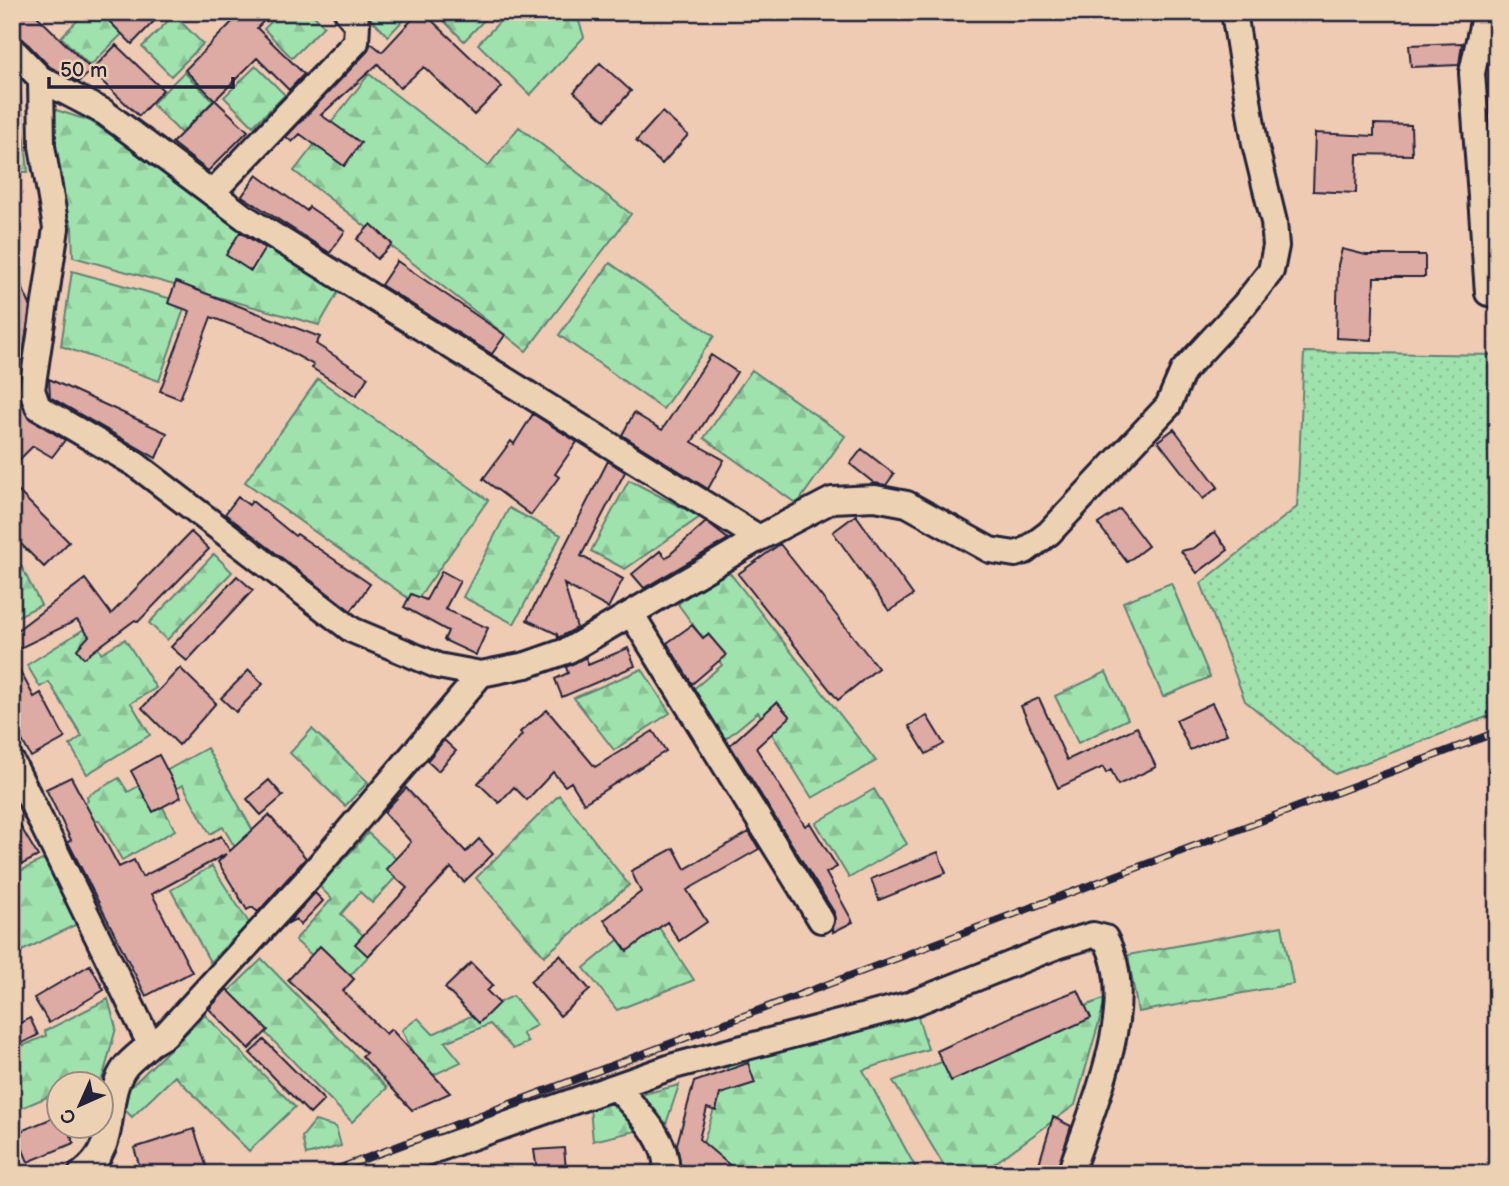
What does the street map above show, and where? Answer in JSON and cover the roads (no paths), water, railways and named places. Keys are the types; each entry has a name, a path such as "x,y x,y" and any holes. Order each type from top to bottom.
{"street":[{"path":"212,193 356,42 358,24 347,12"},
{"path":"41,79 42,146 56,228 32,390 38,407 135,464 352,630 438,666 481,674 526,665 569,650 759,538 832,500 875,498 907,504 990,550 1015,554 1025,551 1049,533 1159,417 1174,398 1183,371 1245,304 1270,271 1276,246 1274,222 1255,144 1234,12"},
{"path":"1485,12 1472,73 1488,293"},
{"path":"12,49 41,79 104,112 244,217 759,538"},
{"path":"632,615 821,920"},
{"path":"81,1174 103,1151 118,1084 125,1067 150,1044 165,1035 306,881 481,674"},
{"path":"12,762 150,1044"},
{"path":"366,1174 674,1066 911,1004 1059,945 1093,935 1105,938 1115,957 1116,1030 1070,1174"},
{"path":"616,1087 660,1141 668,1160 666,1174"}],"railway":[{"path":"316,1174 343,1167 1497,732"}]}
